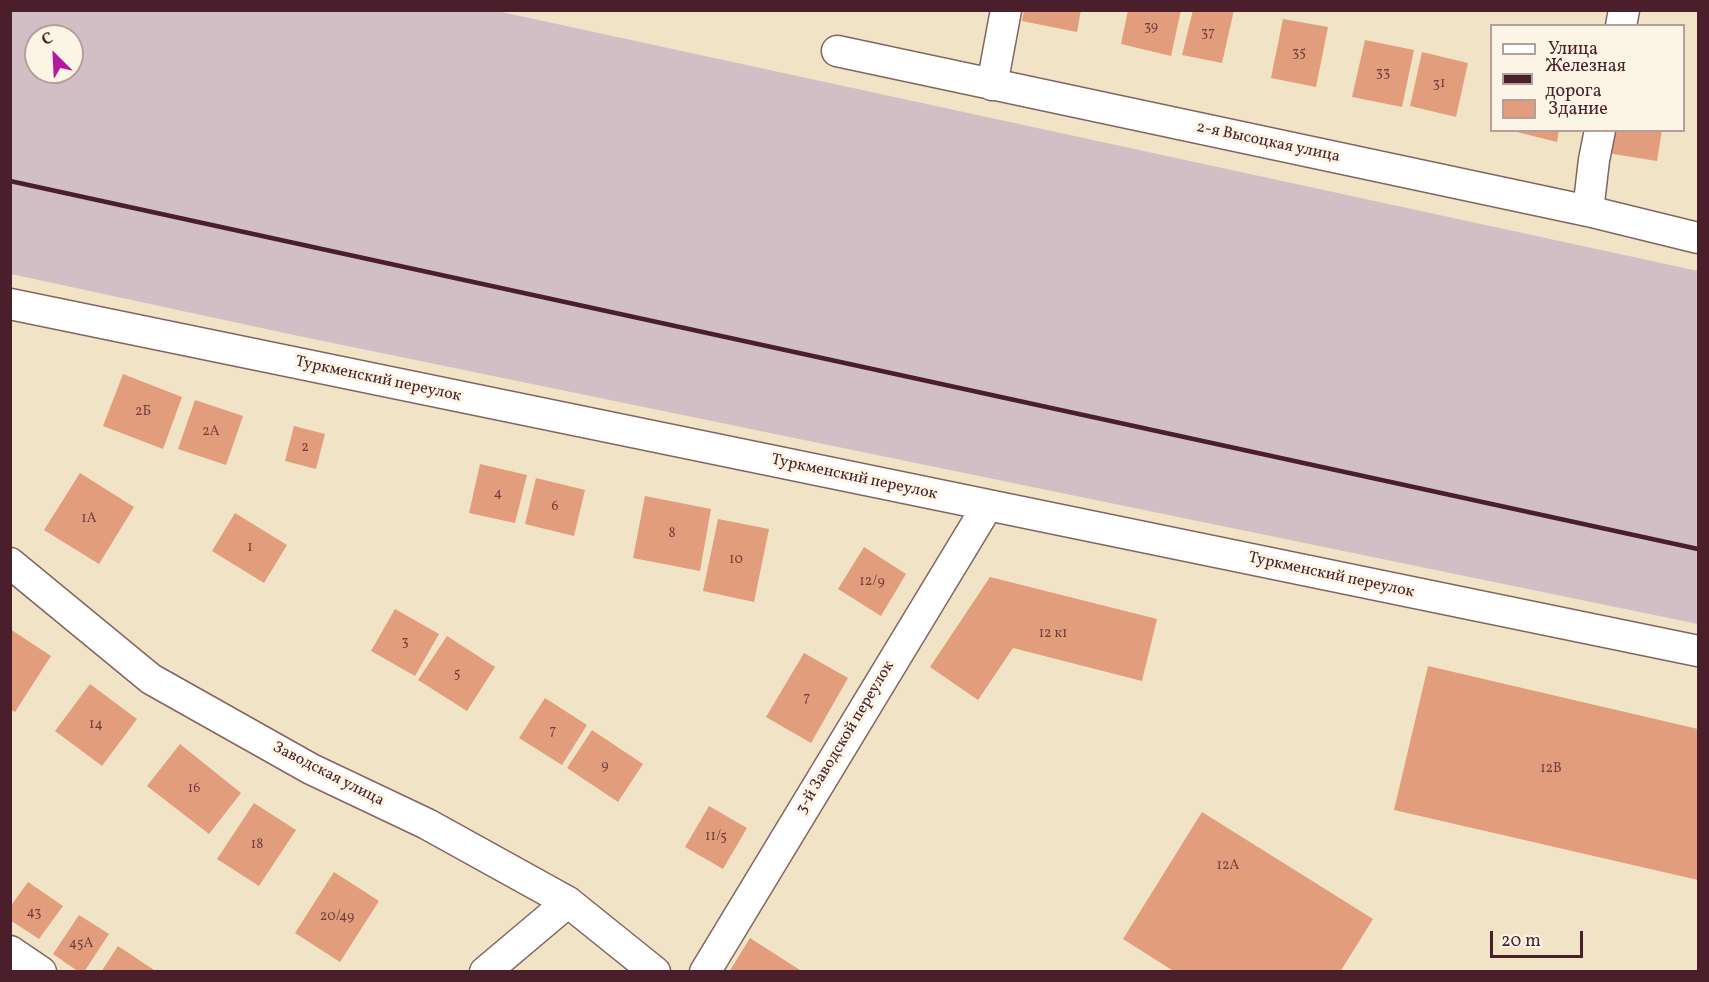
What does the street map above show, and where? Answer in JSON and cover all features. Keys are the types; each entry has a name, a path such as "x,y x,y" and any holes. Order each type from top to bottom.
{"street":[{"path":"992,85 1006,10"},
{"name":"2-я Высоцкая улица","path":"837,51 1588,211 1698,238"},
{"path":"1588,211 1593,160 1600,132"},
{"name":"Туркменский переулок","path":"10,304 1698,651"},
{"name":"3-й Заводской переулок","path":"705,972 988,505"},
{"name":"Заводская улица","path":"10,563 151,679 311,770 427,824 568,902 655,972"},
{"path":"485,972 568,902"},
{"path":"10,951 41,972"}],"shaded area":[{"path":"11,10 497,11 1698,271 1698,624 294,335 11,274"}],"building":[{"path":"1024,10 1081,10 1077,32 1022,21"},
{"path":"1128,10 1181,10 1171,56 1121,44"},
{"path":"1193,10 1234,10 1222,63 1182,55"},
{"path":"1283,19 1328,27 1316,87 1271,78"},
{"path":"1365,40 1414,50 1402,107 1352,97"},
{"path":"1422,52 1468,63 1456,117 1410,106"},
{"path":"1517,132 1559,132 1557,142"},
{"path":"1611,132 1662,132 1657,161 1607,153"},
{"path":"123,374 182,397 163,449 103,426"},
{"path":"195,400 243,416 226,465 178,449"},
{"path":"294,426 325,434 316,469 285,461"},
{"path":"480,464 527,475 515,523 469,513"},
{"path":"80,473 134,507 99,564 44,530"},
{"path":"536,478 585,490 574,536 525,524"},
{"path":"645,496 711,509 700,571 633,558"},
{"path":"235,513 287,545 264,583 212,551"},
{"path":"718,519 769,529 754,602 703,591"},
{"path":"864,547 906,574 881,616 838,589"},
{"path":"990,577 1157,619 1142,681 1013,648 978,700 930,667"},
{"path":"395,609 439,634 415,676 371,651"},
{"path":"10,629 51,656 15,712 10,709"},
{"path":"447,636 495,667 467,711 418,680"},
{"path":"804,653 848,678 811,743 766,717"},
{"path":"1428,666 1698,729 1698,880 1394,810"},
{"path":"90,684 137,719 102,766 55,731"},
{"path":"545,698 587,725 562,765 519,738"},
{"path":"592,730 643,764 618,802 567,768"},
{"path":"180,744 241,793 209,834 147,786"},
{"path":"254,803 296,830 259,886 217,859"},
{"path":"709,806 747,828 723,869 685,847"},
{"path":"1202,812 1373,919 1340,972 1175,972 1123,939"},
{"path":"334,872 379,901 340,962 295,933"},
{"path":"28,882 63,906 39,939 10,920 10,907"},
{"path":"79,915 109,934 84,972 79,972 53,954"},
{"path":"750,938 803,972 729,972"},
{"path":"118,946 157,972 101,972"}],"railway":[{"path":"10,181 1698,549"}]}
